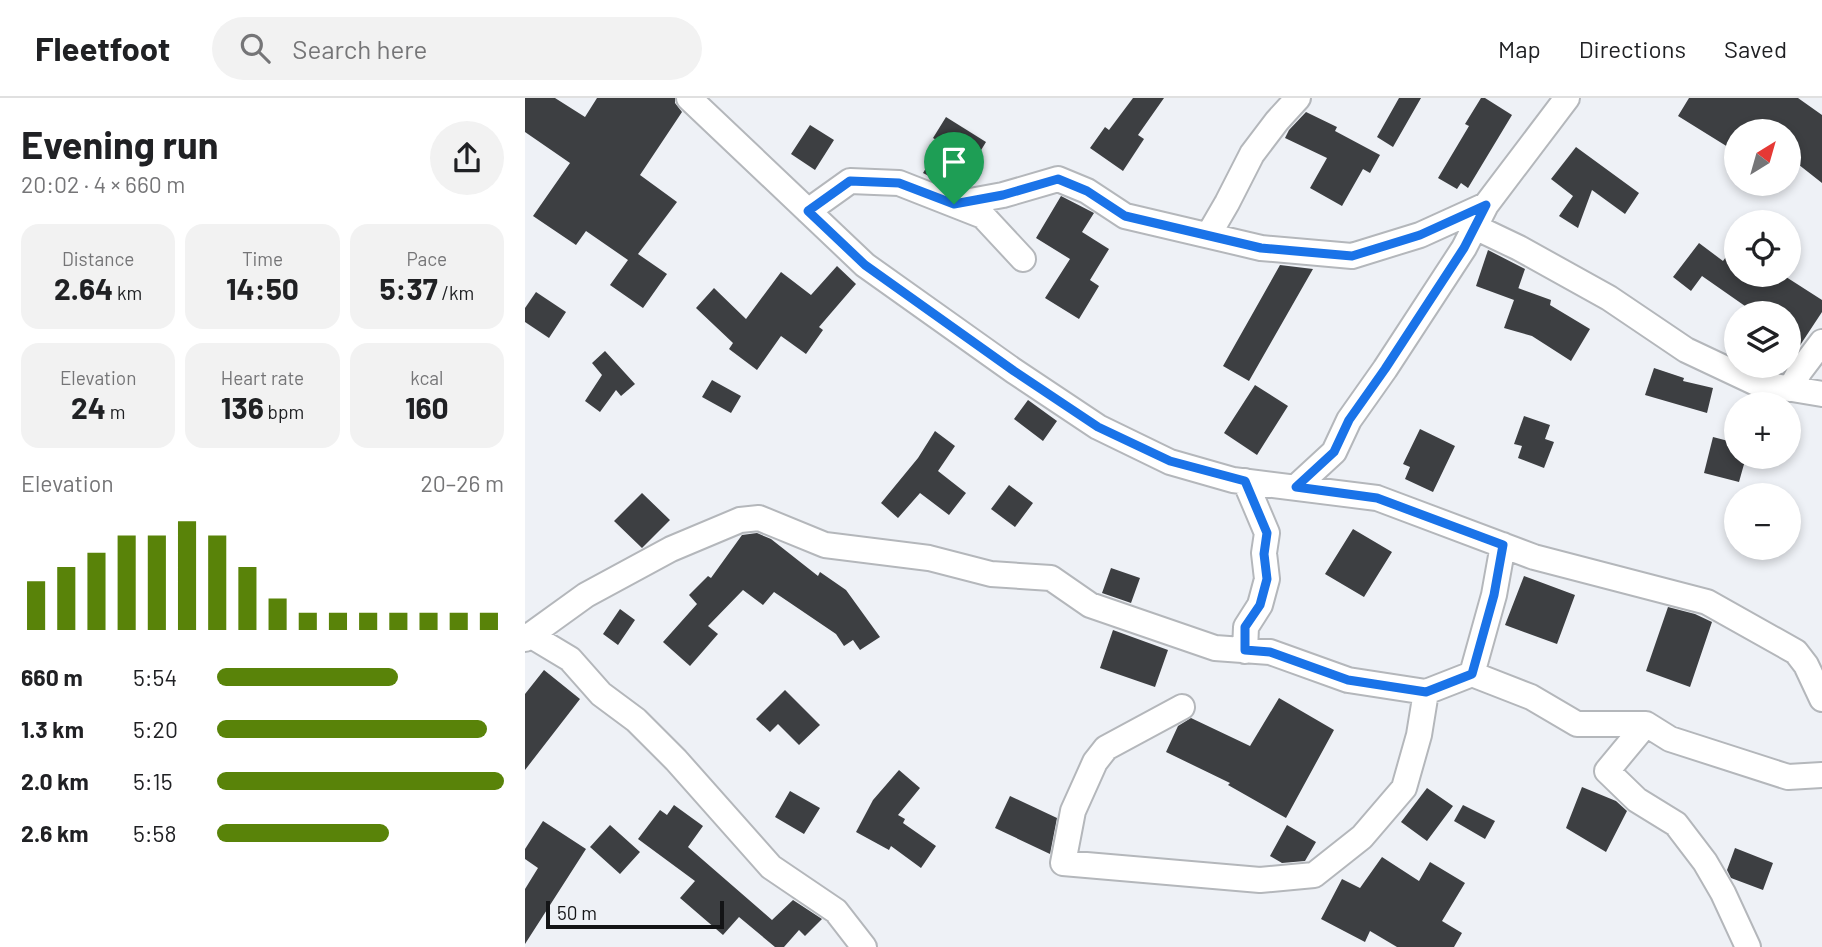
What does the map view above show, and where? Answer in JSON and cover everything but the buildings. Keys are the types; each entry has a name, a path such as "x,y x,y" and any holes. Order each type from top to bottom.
{"street":[{"path":"689,98 865,265 1098,427 1170,461 1245,481 1377,498 1534,557 1707,602 1796,652 1806,665 1822,699"},
{"path":"1209,234 1252,154 1298,98"},
{"path":"1296,487 1334,452 1349,420 1385,369 1475,227 1486,205 1567,98"},
{"path":"954,204 1003,195 1058,179 1087,191 1125,216 1261,248 1352,256 1420,235 1486,205"},
{"path":"808,211 850,181 899,183 983,216 1023,259"},
{"path":"1475,227 1609,298 1686,350 1756,383 1822,394"},
{"path":"1790,389 1800,370 1822,342"},
{"path":"1245,481 1267,533 1264,554 1267,579 1260,605 1245,627 1245,650"},
{"path":"864,947 836,911 771,867 676,760 636,720 601,694 570,659 528,637 586,595 671,549 740,520 759,518 825,545 929,558 991,575 1051,578 1090,605 1215,648 1270,652 1348,680 1426,692 1472,674 1531,697 1577,724 1646,724 1669,739 1777,774 1789,777 1822,775"},
{"path":"1472,674 1494,595 1503,545"},
{"path":"1182,707 1106,748 1095,762 1073,811 1063,863 1260,880 1314,875 1362,837 1404,788 1419,735 1426,692"},
{"path":"1646,724 1607,771 1637,800 1676,824 1705,862 1724,893 1748,947"}],"route":[{"path":"1058,179 1087,191 1125,216 1261,248 1352,256 1420,235 1486,205 1464,248 1349,420 1334,452 1296,487 1377,498 1503,545 1494,595 1472,674 1426,692 1348,680 1270,652 1245,650 1245,627 1260,605 1267,579 1264,554 1267,533 1245,481 1233,480 1170,461 1098,427 865,265 808,211 850,181 899,183 954,204 1003,195 1058,179"}]}
